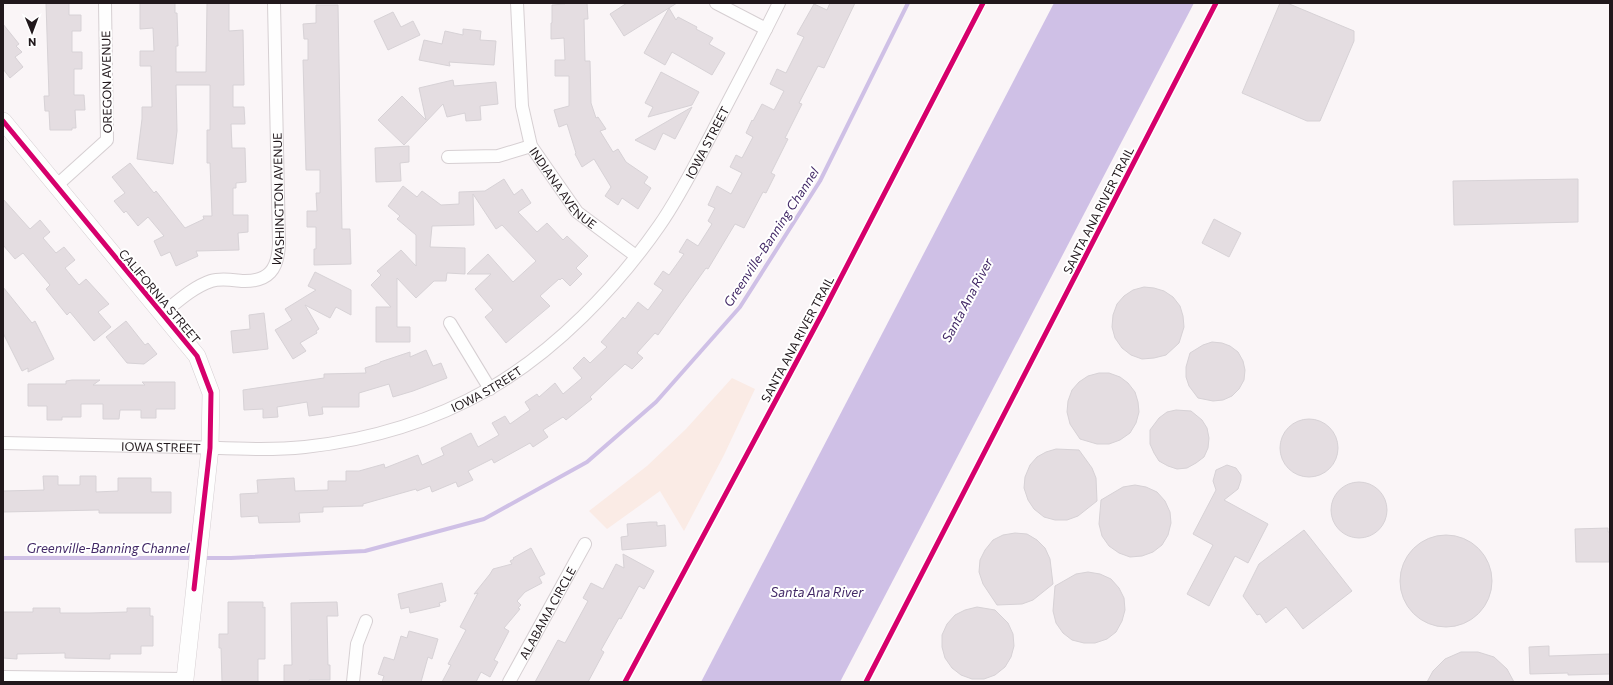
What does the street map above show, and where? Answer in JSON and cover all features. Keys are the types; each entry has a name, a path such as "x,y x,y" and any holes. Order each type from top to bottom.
{"street":[{"name":"OREGON AVENUE","path":"56,186 107,140 105,3"},
{"name":"WASHINGTON AVENUE","path":"162,314 193,290 206,283 219,280 258,280 271,273 275,266 279,244 274,3"},
{"name":"INDIANA AVENUE","path":"517,3 522,106 531,146 576,212 636,256"},
{"path":"716,3 766,29"},
{"name":"IOWA STREET","path":"3,443 210,448 282,448 351,440 398,428 455,406 490,389 559,339 599,298 636,256 660,224 680,192 779,3"},
{"name":"CALIFORNIA STREET","path":"3,121 197,356 211,393 210,448 185,681"},
{"path":"448,157 498,156 531,146"},
{"path":"450,323 490,389"},
{"name":"ALABAMA CIRCLE","path":"509,682 585,544"},
{"path":"352,682 357,644 366,621"},
{"path":"3,677 185,681"}],"shaded area":[{"path":"732,378 755,389 724,455 684,531 660,491 607,529 589,511 647,466 686,429"}],"water":[{"name":"Santa Ana River","path":"1054,3 1194,3 840,682 701,682"}],"building":[{"path":"46,3 69,3 69,15 81,15 81,31 72,31 72,52 82,52 82,69 74,69 74,95 84,95 85,110 75,110 76,128 72,128 72,130 50,130 49,111 45,111 44,96 49,96"},
{"path":"140,3 175,3 175,13 177,13 178,46 176,46 176,72 206,72 207,3 229,3 229,31 243,30 244,85 233,85 233,107 244,107 245,124 231,124 232,148 245,148 246,182 236,183 236,188 233,188 233,215 248,215 248,232 238,233 239,250 196,251 198,256 176,266 170,252 161,256 154,241 164,236 148,217 138,226 126,211 124,213 114,201 125,193 112,177 130,163 154,193 156,191 185,228 204,219 203,216 212,216 210,163 207,163 207,130 210,130 210,85 176,85 177,131 173,164 137,159 142,107 152,107 151,66 140,66 140,51 154,51 153,28 140,29"},
{"path":"565,3 587,3 588,19 584,19 585,61 590,61 591,103 596,118 598,117 606,129 600,131 613,152 618,149 626,162 648,177 644,183 651,188 638,209 622,198 618,205 605,196 611,187 594,159 582,167 575,154 576,153 567,124 559,127 554,110 569,106 569,76 555,76 555,60 565,60 564,38 551,39 551,23 552,5"},
{"path":"627,3 677,3 624,36 610,14"},
{"path":"830,3 855,3 824,68 818,66 799,103 802,104 785,138 788,139 771,173 775,175 766,193 763,192 744,228 735,224 708,269 706,268 658,335 655,333 637,353 643,358 632,369 625,364 590,397 592,399 566,420 563,417 543,430 548,437 533,447 530,443 494,463 492,459 468,471 473,480 458,487 456,482 432,492 430,486 417,491 416,489 363,504 363,506 323,507 323,512 299,513 300,522 259,523 258,516 241,517 240,494 258,493 257,480 294,478 295,491 328,490 328,481 346,481 346,471 359,471 384,464 385,468 418,455 422,465 444,455 441,448 471,433 478,447 499,435 492,423 505,416 510,424 530,410 525,402 537,394 539,397 555,383 563,394 582,378 573,368 584,357 590,363 607,347 601,342 623,317 625,319 638,302 648,310 663,290 654,284 663,271 669,275 684,254 679,252 687,239 698,246 712,224 708,221 715,208 708,205 717,186 731,194 742,173 730,167 736,155 742,158 753,137 746,133 752,120 753,121 762,104 774,110 784,91 770,84 777,69 786,73 804,37 797,34 814,4 827,10"},
{"path":"1280,3 1287,3 1354,31 1354,41 1320,121 1307,121 1242,93"},
{"path":"316,5 338,5 342,229 350,229 351,264 314,265 316,227 307,227 307,211 317,211 316,193 320,193 320,170 306,170 303,60 308,60 308,39 304,39 303,24 316,23"},
{"path":"669,8 676,20 678,17 697,27 696,29 713,38 709,44 725,53 712,75 672,52 665,65 644,53"},
{"path":"393,12 401,27 413,21 420,35 388,50 374,21"},
{"path":"3,24 19,44 16,46 22,52 15,57 23,67 10,78 3,69"},
{"path":"463,29 481,31 480,40 496,41 494,65 449,62 450,66 419,60 424,40 442,44 445,31 463,35"},
{"path":"661,72 699,92 692,105 648,117 653,107 645,103"},
{"path":"453,80 454,86 496,82 498,104 480,106 481,120 466,121 465,113 447,117 443,104 404,145 378,120 402,96 426,120 419,88"},
{"path":"692,107 675,139 663,133 655,150 635,140"},
{"path":"409,146 409,162 400,163 401,181 376,182 375,148"},
{"path":"504,179 514,195 522,189 531,203 518,212 537,232 547,223 563,240 567,236 588,256 576,268 582,274 570,286 562,278 560,280 559,279 540,296 550,306 506,343 485,317 493,310 475,289 491,274 467,274 488,254 513,282 536,261 502,225 496,229 473,194 474,225 432,226 430,247 465,248 465,274 447,273 446,281 434,281 416,298 397,278 397,327 410,327 410,342 376,342 376,307 391,307 371,285 381,275 377,271 401,250 416,266 416,235 397,219 400,216 388,206 403,186 417,197 422,191 441,205 459,204 459,192 485,191"},
{"path":"1578,179 1578,222 1454,225 1453,181"},
{"path":"3,199 30,229 40,220 50,232 43,238 56,253 64,247 75,260 65,268 79,285 86,279 109,304 98,312 111,327 94,341 70,312 67,315 46,289 50,285 23,253 15,259 3,245"},
{"path":"1214,219 1241,233 1229,257 1202,243"},
{"path":"315,272 351,290 351,315 336,307 330,318 305,305 319,329 316,331 317,333 300,343 306,351 293,359 275,330 292,320 285,309 316,290 308,286"},
{"path":"3,287 32,323 35,321 54,359 28,372 28,368 22,371 3,333"},
{"path":"1144,287 1164,291 1173,297 1180,306 1184,327 1179,343 1166,355 1142,359 1131,355 1122,348 1115,338 1112,327 1113,315 1117,304 1124,296 1133,290"},
{"path":"264,313 268,349 233,353 231,331 250,329 249,315"},
{"path":"126,321 145,345 148,343 157,354 144,364 127,363 106,337"},
{"path":"1212,342 1230,346 1238,352 1243,361 1245,370 1244,380 1239,389 1232,396 1223,400 1213,401 1198,398 1189,386 1186,377 1186,367 1190,353 1203,345"},
{"path":"426,350 433,366 441,363 447,378 393,397 389,384 359,393 359,407 322,407 323,414 309,416 307,402 277,407 278,417 263,418 263,409 244,410 243,390 324,378 324,374 366,373 365,368 380,362 410,352 410,357"},
{"path":"1099,373 1109,373 1120,377 1128,383 1135,392 1138,402 1139,412 1136,423 1130,433 1120,440 1109,444 1097,444 1080,439 1070,424 1067,412 1068,401 1072,390 1079,382 1088,376"},
{"path":"100,380 93,385 145,385 142,382 175,382 175,409 156,409 156,418 141,418 141,410 120,410 119,419 103,419 103,404 81,404 81,417 62,417 62,420 47,420 47,406 28,406 28,384 66,384 66,381"},
{"path":"1176,410 1191,411 1202,420 1207,428 1209,438 1208,448 1204,457 1187,468 1177,469 1159,461 1150,444 1150,430 1159,418 1167,412"},
{"path":"1309,419 1320,421 1333,432 1336,437 1338,448 1336,459 1325,472 1320,475 1309,477 1298,475 1285,464 1282,459 1280,448 1282,437 1293,424 1298,421"},
{"path":"1056,449 1079,450 1092,468 1096,478 1097,501 1078,516 1067,520 1055,520 1044,517 1034,509 1028,500 1024,488 1025,477 1030,465 1037,457"},
{"path":"1227,465 1236,468 1241,475 1241,480 1238,489 1224,500 1268,524 1248,563 1235,556 1209,606 1187,594 1213,545 1193,534 1216,490 1213,481 1216,470"},
{"path":"43,476 58,476 58,485 80,485 80,476 96,476 96,492 118,491 118,478 151,478 151,492 171,492 171,513 99,513 99,510 3,512 3,491 44,490"},
{"path":"1353,482 1365,482 1375,486 1383,494 1387,504 1387,516 1383,526 1375,534 1365,538 1353,538 1343,534 1335,526 1331,516 1331,504 1335,494 1343,486"},
{"path":"1135,485 1146,487 1157,492 1165,501 1170,512 1171,523 1168,535 1162,545 1153,552 1142,556 1130,557 1119,553 1109,546 1102,536 1099,524 1101,500 1123,487"},
{"path":"657,522 657,526 665,525 666,546 622,550 621,537 628,536 627,524"},
{"path":"1608,528 1608,532 1610,532 1609,562 1576,562 1575,529"},
{"path":"1304,530 1352,591 1303,629 1286,607 1266,623 1260,614 1257,615 1243,596 1259,564"},
{"path":"1015,533 1027,534 1037,540 1045,548 1050,559 1053,584 1033,600 1022,604 997,605 983,584 979,572 980,560 985,550 993,540 1003,535"},
{"path":"1446,535 1455,536 1472,543 1484,555 1491,572 1491,590 1484,607 1472,619 1455,626 1446,627 1437,626 1420,619 1408,607 1401,590 1400,581 1401,572 1408,555 1420,543 1437,536"},
{"path":"531,548 545,574 539,577 542,583 525,592 517,601 521,605 518,608 520,609 504,628 509,631 494,660 498,662 490,677 481,672 476,682 442,682 451,665 448,664 466,630 460,627 478,593 474,594 493,569 512,564 510,561 514,559 513,558"},
{"path":"623,554 654,571 644,589 639,586 621,619 619,618 601,650 604,652 588,682 535,682 558,640 565,643 588,601 583,598 591,583 603,589 616,564 624,568"},
{"path":"1088,572 1100,574 1111,579 1119,588 1124,598 1125,610 1122,621 1116,632 1107,639 1095,643 1084,643 1072,640 1063,633 1056,623 1053,611 1055,586 1076,574"},
{"path":"442,583 446,601 439,603 440,606 410,613 409,607 401,609 398,594"},
{"path":"228,602 263,602 263,608 265,607 265,659 258,659 258,682 222,682 219,634 228,634"},
{"path":"337,602 338,616 327,616 328,665 330,665 330,680 284,682 284,665 292,665 291,603"},
{"path":"977,607 995,610 1008,623 1013,634 1014,646 1011,657 1005,667 995,675 984,679 972,679 961,675 952,668 945,658 942,647 942,635 947,624 955,615 965,610"},
{"path":"33,608 60,608 60,613 90,613 127,612 127,608 150,608 150,616 153,616 153,646 141,646 141,654 110,654 110,659 65,658 65,653 17,654 17,659 3,658 3,612 33,612"},
{"path":"409,631 438,639 432,659 428,657 421,682 382,682 384,676 378,674 384,657 394,660 401,636 407,638"},
{"path":"1549,646 1549,656 1610,654 1610,674 1530,674 1529,647"},
{"path":"1461,652 1478,652 1494,657 1507,669 1514,682 1427,682 1433,671 1445,659"}],"waterway":[{"name":"Greenville-Banning Channel","path":"201,558 231,558 365,551 484,519 587,462 656,402 740,307 820,181 908,3"},
{"name":"Greenville-Banning Channel","path":"3,558 195,558"}],"cycle path":[{"name":"SANTA ANA RIVER TRAIL","path":"625,682 822,314 983,3"},
{"name":"SANTA ANA RIVER TRAIL","path":"866,682 1216,3"},
{"path":"3,121 197,356 211,393 210,448 194,589"}]}
